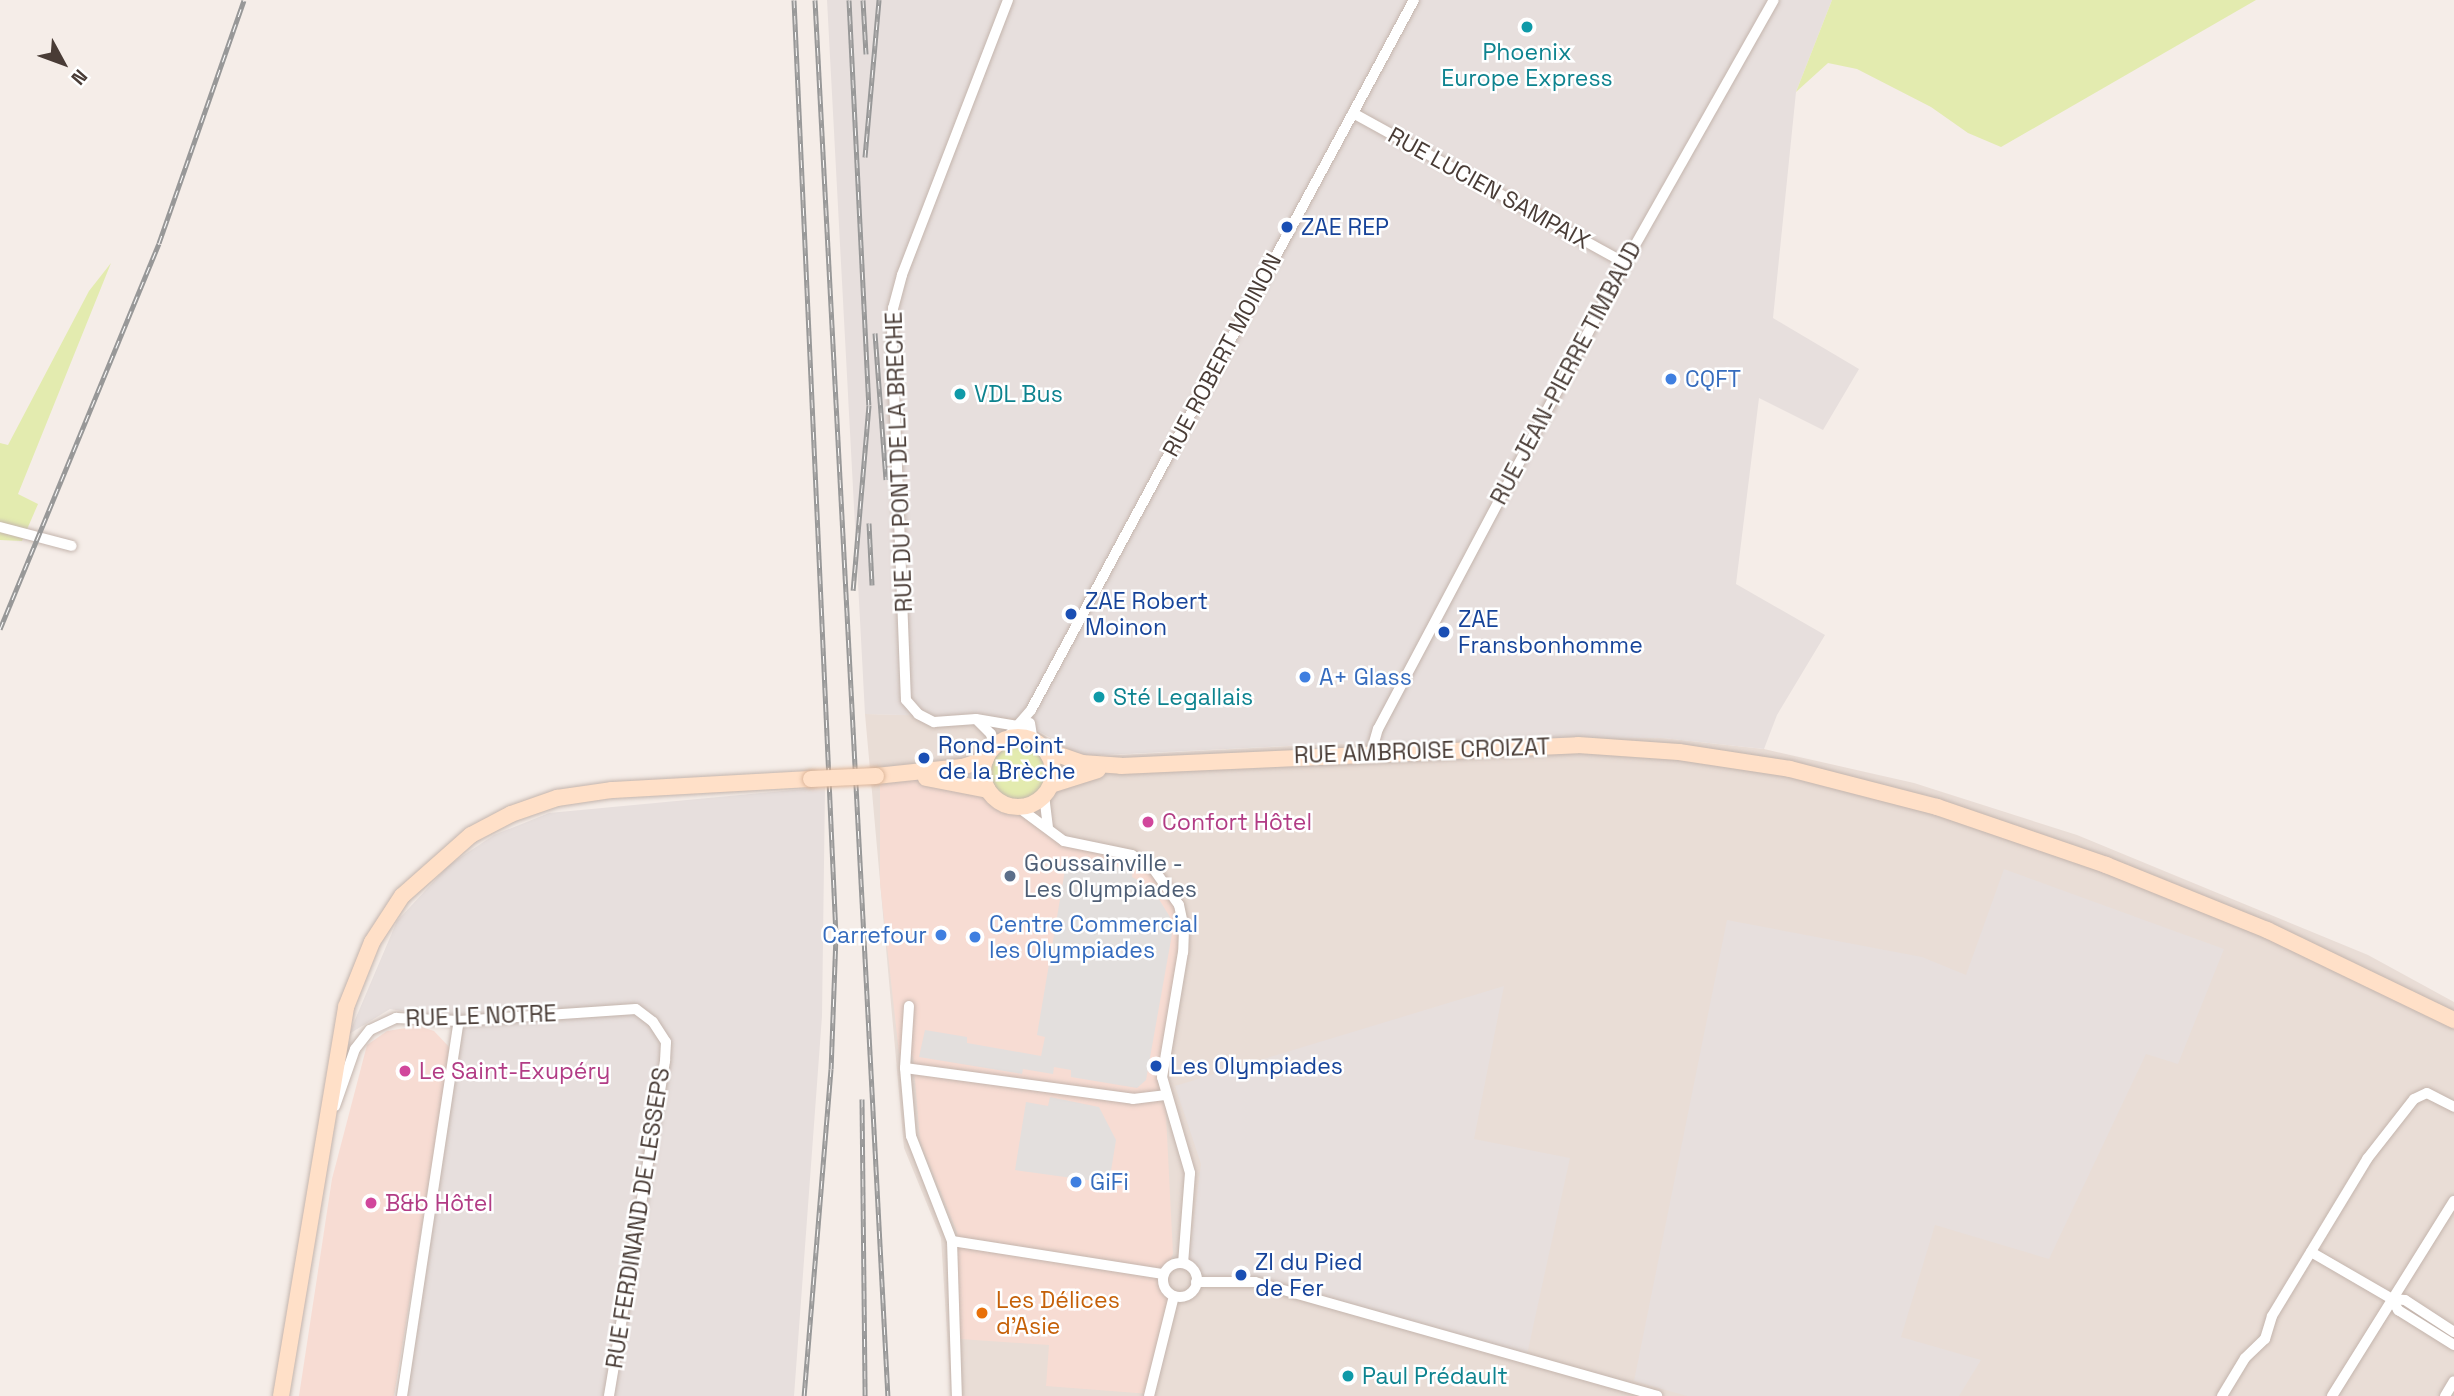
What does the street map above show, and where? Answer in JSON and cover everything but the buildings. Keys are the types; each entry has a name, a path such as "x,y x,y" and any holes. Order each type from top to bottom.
{"main road":[{"path":"1036,740 1052,764 1048,790"},
{"path":"281,1391 346,1007 364,958 402,896 457,844 511,814 570,795 895,775 962,768 995,749 1036,740 1082,763 1121,766"},
{"name":"RUE AMBROISE CROIZAT","path":"1121,766 1578,745 1723,757 1899,796 2071,852 2267,930 2454,1020"},
{"path":"995,749 984,775 988,790 1001,802 1018,807 1073,774 1121,766"},
{"path":"895,775 988,790"}],"street":[{"name":"RUE DU PONT DE LA BRECHE","path":"1008,0 902,275 892,316 906,700 918,714 934,722 975,719 1017,723 1036,740"},
{"name":"RUE ROBERT MOINON","path":"995,749 1031,710 1415,0"},
{"name":"RUE JEAN-PIERRE TIMBAUD","path":"1371,753 1377,729 1625,263 1774,0"},
{"name":"RUE LUCIEN SAMPAIX","path":"1353,113 1625,263"},
{"path":"0,527 72,545"},
{"name":"RUE ROBERT MOINON","path":"1031,710 1036,740"},
{"path":"975,719 987,728 995,749"},
{"path":"1048,790 1048,827"},
{"path":"1018,807 1064,841 1143,862 1168,885 1179,905 1184,929 1162,1077 1165,1095 1190,1173 1183,1264"},
{"path":"909,1006 905,1068 911,1136 952,1241 957,1396"},
{"name":"RUE LE NOTRE","path":"322,1145 355,1049 370,1030 396,1018 459,1021 636,1009"},
{"name":"RUE FERDINAND DE LESSEPS","path":"609,1396 666,1042 653,1022 636,1009"},
{"path":"402,1396 459,1021"},
{"path":"905,1068 1133,1099 1165,1095"},
{"path":"2222,1396 2245,1358 2265,1339 2272,1316 2367,1158 2414,1098 2427,1093 2454,1107"},
{"path":"2332,1396 2454,1201"},
{"path":"952,1241 1163,1274 1183,1264"},
{"path":"2311,1252 2392,1299 2405,1300 2454,1332"},
{"path":"1183,1264 1193,1269 1196,1282"},
{"path":"1163,1274 1166,1290 1174,1296 1186,1295 1196,1282"},
{"path":"1196,1282 1255,1282 1657,1396"},
{"path":"1149,1396 1174,1296"},
{"path":"2392,1299 2398,1310 2454,1345"},
{"path":"2445,1396 2454,1381"}],"shaded area":[{"path":"827,0 1832,0 1796,92 1773,318 1859,369 1823,430 1759,398 1736,584 1825,635 1777,715 1764,749 1663,738 1608,738 1328,744 1083,756 1015,718 865,714"},
{"path":"865,714 1015,717 1047,737 1101,756 1328,744 1608,738 1663,738 1764,749 1914,783 2077,835 2368,955 2454,1002 2454,1396 951,1396 941,1238 904,1148"},
{"path":"895,775 988,790 1064,841 1132,855 1168,885 1184,929 1165,1095 1173,1254 1162,1279 1174,1296 1150,1394 1046,1386 1049,1345 960,1339 957,1232 920,1141 913,1056 899,1053 880,883 880,776"},
{"path":"825,787 822,1016 794,1396 402,1396 459,1021 390,1009 349,1034 397,921 449,865 494,835 549,813"},
{"path":"1067,858 1133,870 1132,877 1152,888 1170,917 1172,934 1146,1080 1137,1088 1071,1077 1071,1070 1054,1067 1053,1074 1023,1069 1022,1074 919,1057 925,1030 967,1037 967,1043 1041,1056 1045,1037 1037,1035"},
{"path":"2004,869 2224,949 2178,1064 2146,1054 2049,1259 1935,1225 1901,1337 1981,1360 1959,1396 1687,1396 1634,1381 1727,920 1922,957 1966,975"},
{"path":"1504,986 1474,1139 1570,1158 1526,1359 1255,1282 1196,1277 1188,1265 1201,1164 1175,1086"},
{"path":"418,1026 434,1031 451,1049 394,1396 299,1396 332,1179 367,1045 387,1031"},
{"path":"1050,1097 1099,1107 1116,1140 1109,1183 1015,1170 1026,1102 1048,1106"}],"green space":[{"path":"1832,0 2256,0 2001,147 1968,133 1931,107 1857,69 1828,63 1796,92"},
{"path":"111,263 18,494 38,504 22,541 0,540 0,443 8,445 89,291"},
{"path":"1011,742 1023,742 1038,750 1046,765 1046,777 1038,792 1023,800 1011,800 996,792 988,777 988,765 996,750"}],"railway":[{"path":"0,629 159,243 244,0"},
{"path":"794,0 836,935 831,1069 804,1396"},
{"path":"815,0 888,1396"},
{"path":"849,0 869,405 853,590"},
{"path":"863,0 866,54"},
{"path":"865,157 879,0"},
{"path":"875,333 886,480"},
{"path":"869,523 872,585"},
{"path":"862,1099 865,1396"}],"place":[{"name":"Phoenix Europe Express","path":"1527,27"},
{"name":"ZAE REP","path":"1287,227"},
{"name":"CQFT","path":"1671,379"},
{"name":"VDL Bus","path":"960,394"},
{"name":"ZAE Robert Moinon","path":"1071,614"},
{"name":"ZAE Fransbonhomme","path":"1444,632"},
{"name":"A+ Glass","path":"1305,677"},
{"name":"Sté Legallais","path":"1099,697"},
{"name":"Rond-Point de la Brèche","path":"924,758"},
{"name":"Confort Hôtel","path":"1148,822"},
{"name":"Goussainville - Les Olympiades","path":"1010,876"},
{"name":"Carrefour","path":"941,935"},
{"name":"Centre Commercial les Olympiades","path":"975,937"},
{"name":"Les Olympiades","path":"1156,1066"},
{"name":"Le Saint-Exupéry","path":"405,1071"},
{"name":"GiFi","path":"1076,1182"},
{"name":"B&b Hôtel","path":"371,1203"},
{"name":"ZI du Pied de Fer","path":"1241,1275"},
{"name":"Les Délices d'Asie","path":"982,1313"},
{"name":"Paul Prédault","path":"1348,1376"}]}
